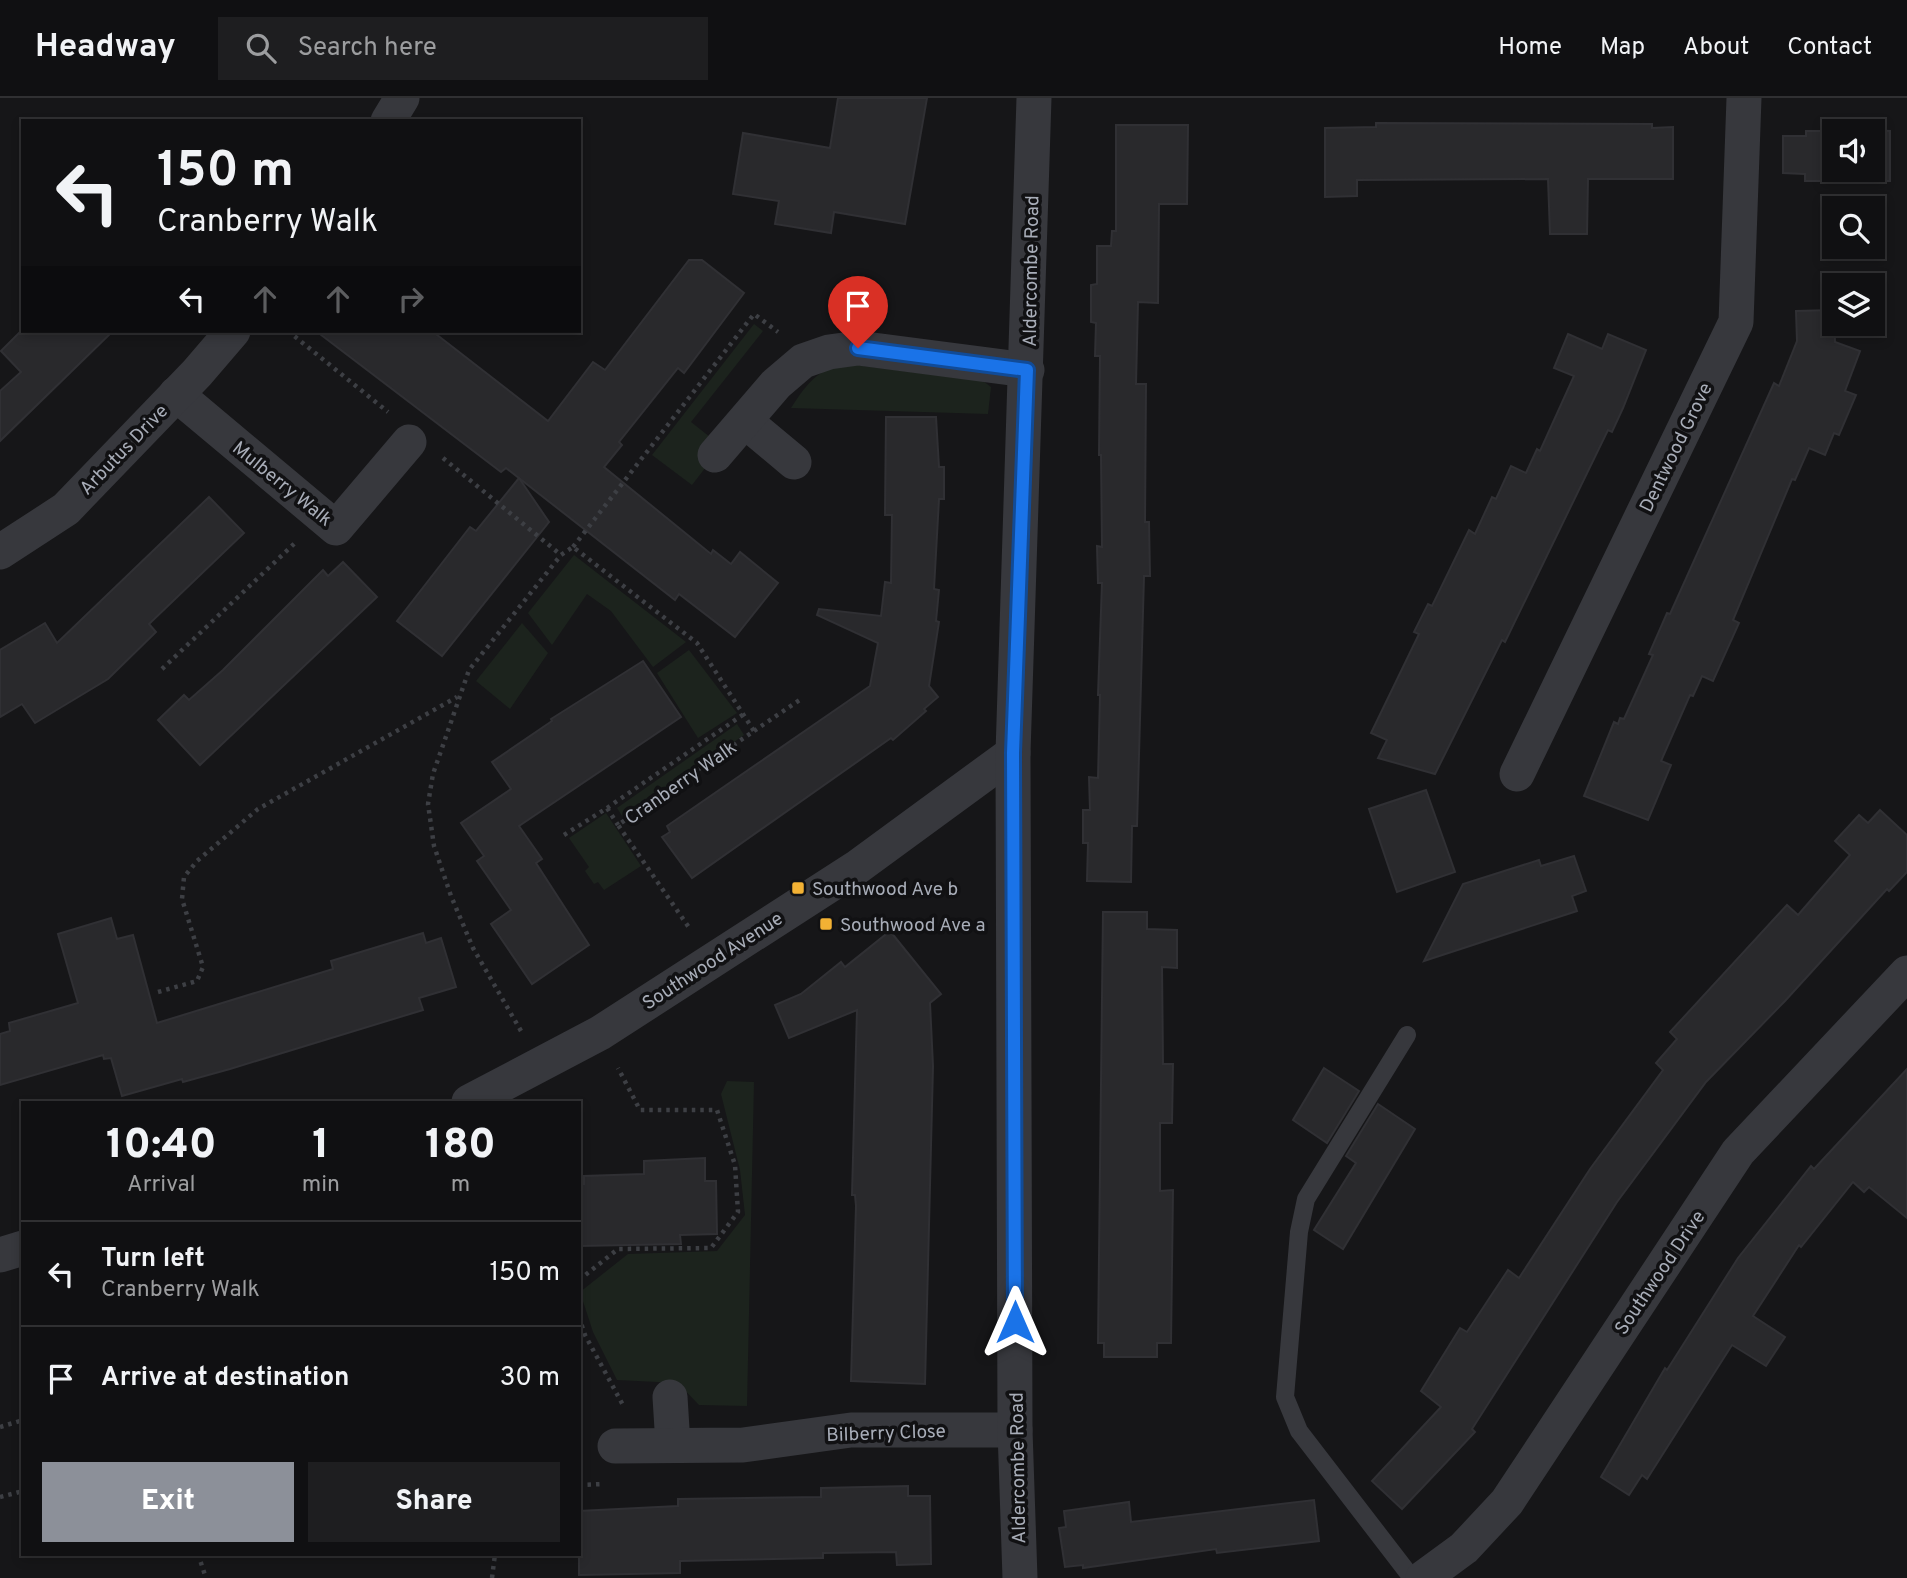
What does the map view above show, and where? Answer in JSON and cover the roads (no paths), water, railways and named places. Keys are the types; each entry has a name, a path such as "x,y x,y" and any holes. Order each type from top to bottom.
{"street":[{"path":"389,119 402,98"},
{"name":"Aldercombe Road","path":"1020,1578 1015,1430 1013,753 1034,98"},
{"name":"Dentwood Grove","path":"1517,774 1736,322 1744,98"},
{"name":"Arbutus Drive","path":"0,552 66,509 231,333"},
{"path":"715,455 776,384 803,361 812,358 858,348 1027,370"},
{"name":"Mulberry Walk","path":"176,394 336,528 409,442"},
{"path":"745,421 794,462"},
{"name":"Southwood Avenue","path":"471,1101 600,1033 856,868 1013,753"},
{"name":"Southwood Drive","path":"1423,1578 1464,1548 1507,1502 1738,1152 1907,973"},
{"path":"0,1255 21,1249"},
{"name":"Bilberry Close","path":"670,1397 645,1446 743,1445 851,1430 1015,1430"}],"lane":[{"path":"1407,1035 1306,1199 1299,1232 1285,1397 1299,1431 1412,1578"}],"place":[{"name":"Southwood Ave b","path":"798,888"},
{"name":"Southwood Ave a","path":"826,924"}]}
